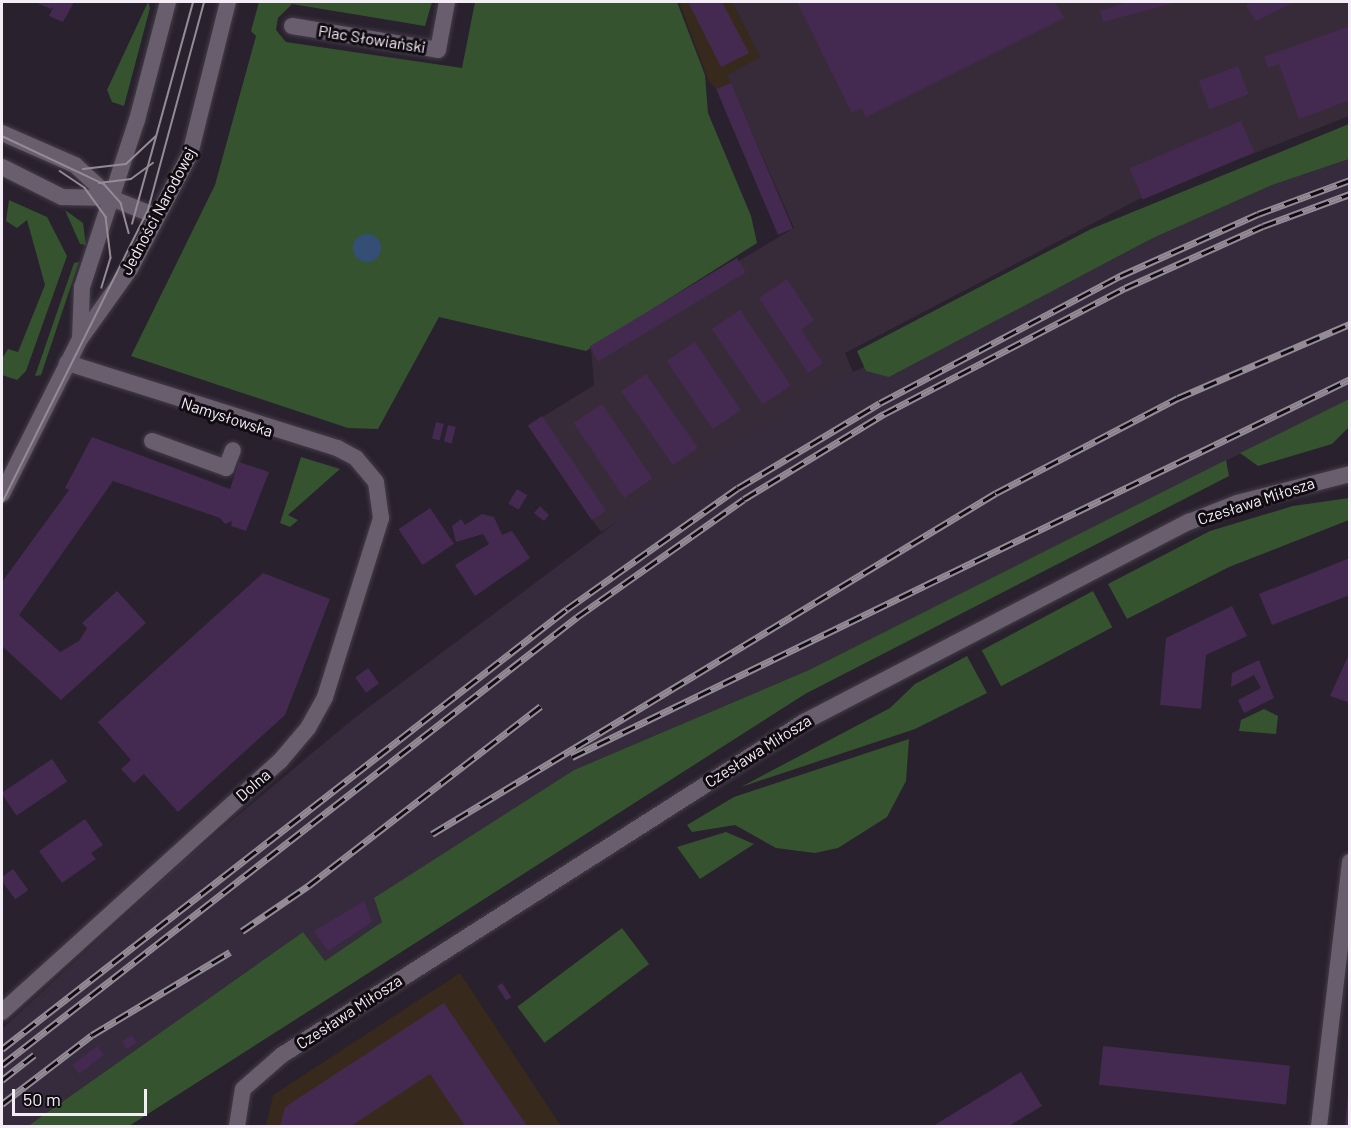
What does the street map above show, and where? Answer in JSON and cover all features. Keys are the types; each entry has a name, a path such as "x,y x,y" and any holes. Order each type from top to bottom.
{"street":[{"name":"Jedności Narodowej","path":"80,339 82,286 111,198 168,2"},
{"name":"Jedności Narodowej","path":"2,494 80,339 130,269 197,137 228,2"},
{"name":"Plac Słowiański","path":"292,26 438,50 447,2"},
{"path":"2,133 75,165 111,198"},
{"path":"2,167 62,197 111,198 156,216"},
{"name":"Namysłowska","path":"67,363 337,448 356,458 376,482"},
{"path":"152,441 226,468 233,450"},
{"name":"Czesława Miłosza","path":"237,1126 243,1089 282,1055 804,722 1189,522 1350,474"},
{"name":"Dolna","path":"2,1012 280,761 308,728 325,697 375,545 381,518 376,482"},
{"path":"1320,1126 1350,862"}],"shaded area":[{"path":"679,2 732,2 760,57 728,75 731,83 717,90 709,82"},
{"path":"732,2 1349,2 1349,116 1143,197 845,353 853,372 601,532 528,426 594,385 591,349 794,228 727,75 760,57"},
{"path":"1349,159 1349,399 809,670 574,770 374,899 382,922 325,962 303,932 28,1126 2,1126 2,1029 187,858 353,719 654,494 853,372 864,367 889,377 1153,238 1272,185"},
{"path":"460,973 561,1126 266,1126 273,1095"}],"green space":[{"path":"148,2 150,8 124,106 112,102 107,90"},
{"path":"259,2 432,2 425,26 292,4 278,18 276,30 286,42 462,68 475,2 677,2 705,75 708,113 751,216 757,243 586,351 439,317 378,429 348,428 131,356 215,185 256,36 251,31"},
{"path":"1349,124 1349,159 1272,185 1153,238 889,377 866,371 857,351 1091,229"},
{"path":"9,200 47,217 67,256 26,371 17,380 2,375 2,359 8,349 18,352 45,285 27,220 17,228 6,221"},
{"path":"65,210 83,223 86,245 80,244"},
{"path":"79,262 41,375 35,376 74,263"},
{"path":"1349,399 1349,427 1332,444 1258,466 1240,453"},
{"path":"301,457 340,469 288,515 298,520 290,527 280,523"},
{"path":"1226,460 1229,476 805,694 129,1126 28,1126 303,932 325,961 382,922 374,898 574,770 809,670"},
{"path":"1349,498 1349,520 1229,567 1127,619 1108,584 1210,531 1293,506"},
{"path":"1093,591 1112,627 1001,686 982,650"},
{"path":"967,656 987,693 915,729 741,787 890,708 915,684"},
{"path":"1264,709 1278,716 1276,734 1239,731 1241,720"},
{"path":"909,739 906,781 887,817 838,848 815,853 776,848 735,825 692,832 687,825 734,797"},
{"path":"726,832 754,844 700,879 677,847"},
{"path":"622,928 649,964 544,1043 517,1007"}],"water":[{"path":"367,234 377,238 381,248 377,258 367,262 357,258 353,248 357,238"}],"building":[{"path":"35,2 74,2 63,22 49,16 54,6 51,9"},
{"path":"688,2 722,2 749,53 721,67"},
{"path":"797,2 1055,2 1064,18 866,117 861,108 852,113"},
{"path":"1128,2 1177,2 1103,22 1100,11"},
{"path":"1251,2 1294,2 1256,21 1246,5"},
{"path":"1350,26 1350,100 1299,119 1279,64 1268,68 1264,57"},
{"path":"1238,66 1249,94 1210,109 1199,81"},
{"path":"731,83 793,228 778,235 716,89"},
{"path":"1241,121 1254,152 1143,200 1130,168"},
{"path":"737,258 746,273 598,361 590,347"},
{"path":"787,279 814,320 801,330 823,363 808,373 759,298"},
{"path":"740,310 791,385 763,404 712,329"},
{"path":"695,342 741,410 713,429 667,361"},
{"path":"646,374 698,448 673,465 621,391"},
{"path":"602,404 652,479 624,498 574,423"},
{"path":"542,416 606,511 592,520 528,426"},
{"path":"436,422 444,424 440,440 432,438"},
{"path":"448,425 456,427 452,443 444,441"},
{"path":"92,437 230,489 239,462 269,472 246,531 231,526 232,521 225,524 220,518 113,481 19,615 60,652 79,641 87,628 82,623 117,591 146,623 61,700 2,646 2,582 69,490 65,488"},
{"path":"517,489 527,495 519,510 508,504"},
{"path":"540,506 549,515 544,521 534,513"},
{"path":"430,508 454,544 423,565 398,529"},
{"path":"482,514 494,517 502,535 512,531 530,558 475,596 455,565 489,544 483,534 456,542 452,526 461,519 465,525"},
{"path":"1350,558 1350,595 1272,625 1259,594"},
{"path":"263,573 330,599 285,715 178,812 144,774 134,783 121,769 131,760 98,722"},
{"path":"1232,606 1247,636 1206,655 1201,709 1160,705 1166,638"},
{"path":"1350,652 1350,703 1330,696"},
{"path":"1259,660 1274,698 1244,713 1238,700 1261,688 1254,675 1231,687 1232,673"},
{"path":"368,668 379,683 366,693 355,677"},
{"path":"52,759 67,781 17,815 2,793"},
{"path":"85,819 103,845 91,853 96,859 62,883 39,851"},
{"path":"13,869 28,890 15,899 2,881 2,877"},
{"path":"364,901 372,922 328,951 314,931"},
{"path":"502,983 511,997 506,1001 497,986"},
{"path":"444,1003 527,1126 465,1126 430,1074 351,1126 280,1126 285,1107"},
{"path":"132,1035 137,1043 127,1049 122,1041"},
{"path":"97,1046 104,1055 79,1074 73,1065"},
{"path":"1103,1046 1290,1066 1286,1104 1099,1085"},
{"path":"1021,1072 1042,1106 1009,1126 933,1126"},
{"path":"1348,1094 1350,1126 1345,1126"}],"tram line":[{"path":"132,224 193,2"},
{"path":"2,503 148,210 204,2"},
{"path":"2,136 104,184 121,203 129,233"},
{"path":"83,169 126,164 155,137"},
{"path":"99,183 131,179 153,163"},
{"path":"60,171 85,188 106,217 111,258 102,288"}],"railway":[{"path":"2,1049 567,609 738,488 880,403 1120,276 1258,214 1350,180"},
{"path":"2,1065 577,617 744,499 884,414 1125,288 1263,226 1350,194"},
{"path":"432,834 996,493 1178,398 1350,324"},
{"path":"572,757 1350,379"},
{"path":"242,931 308,886 541,706"},
{"path":"2,1104 92,1035 230,952"},
{"path":"2,1080 34,1055"}]}
